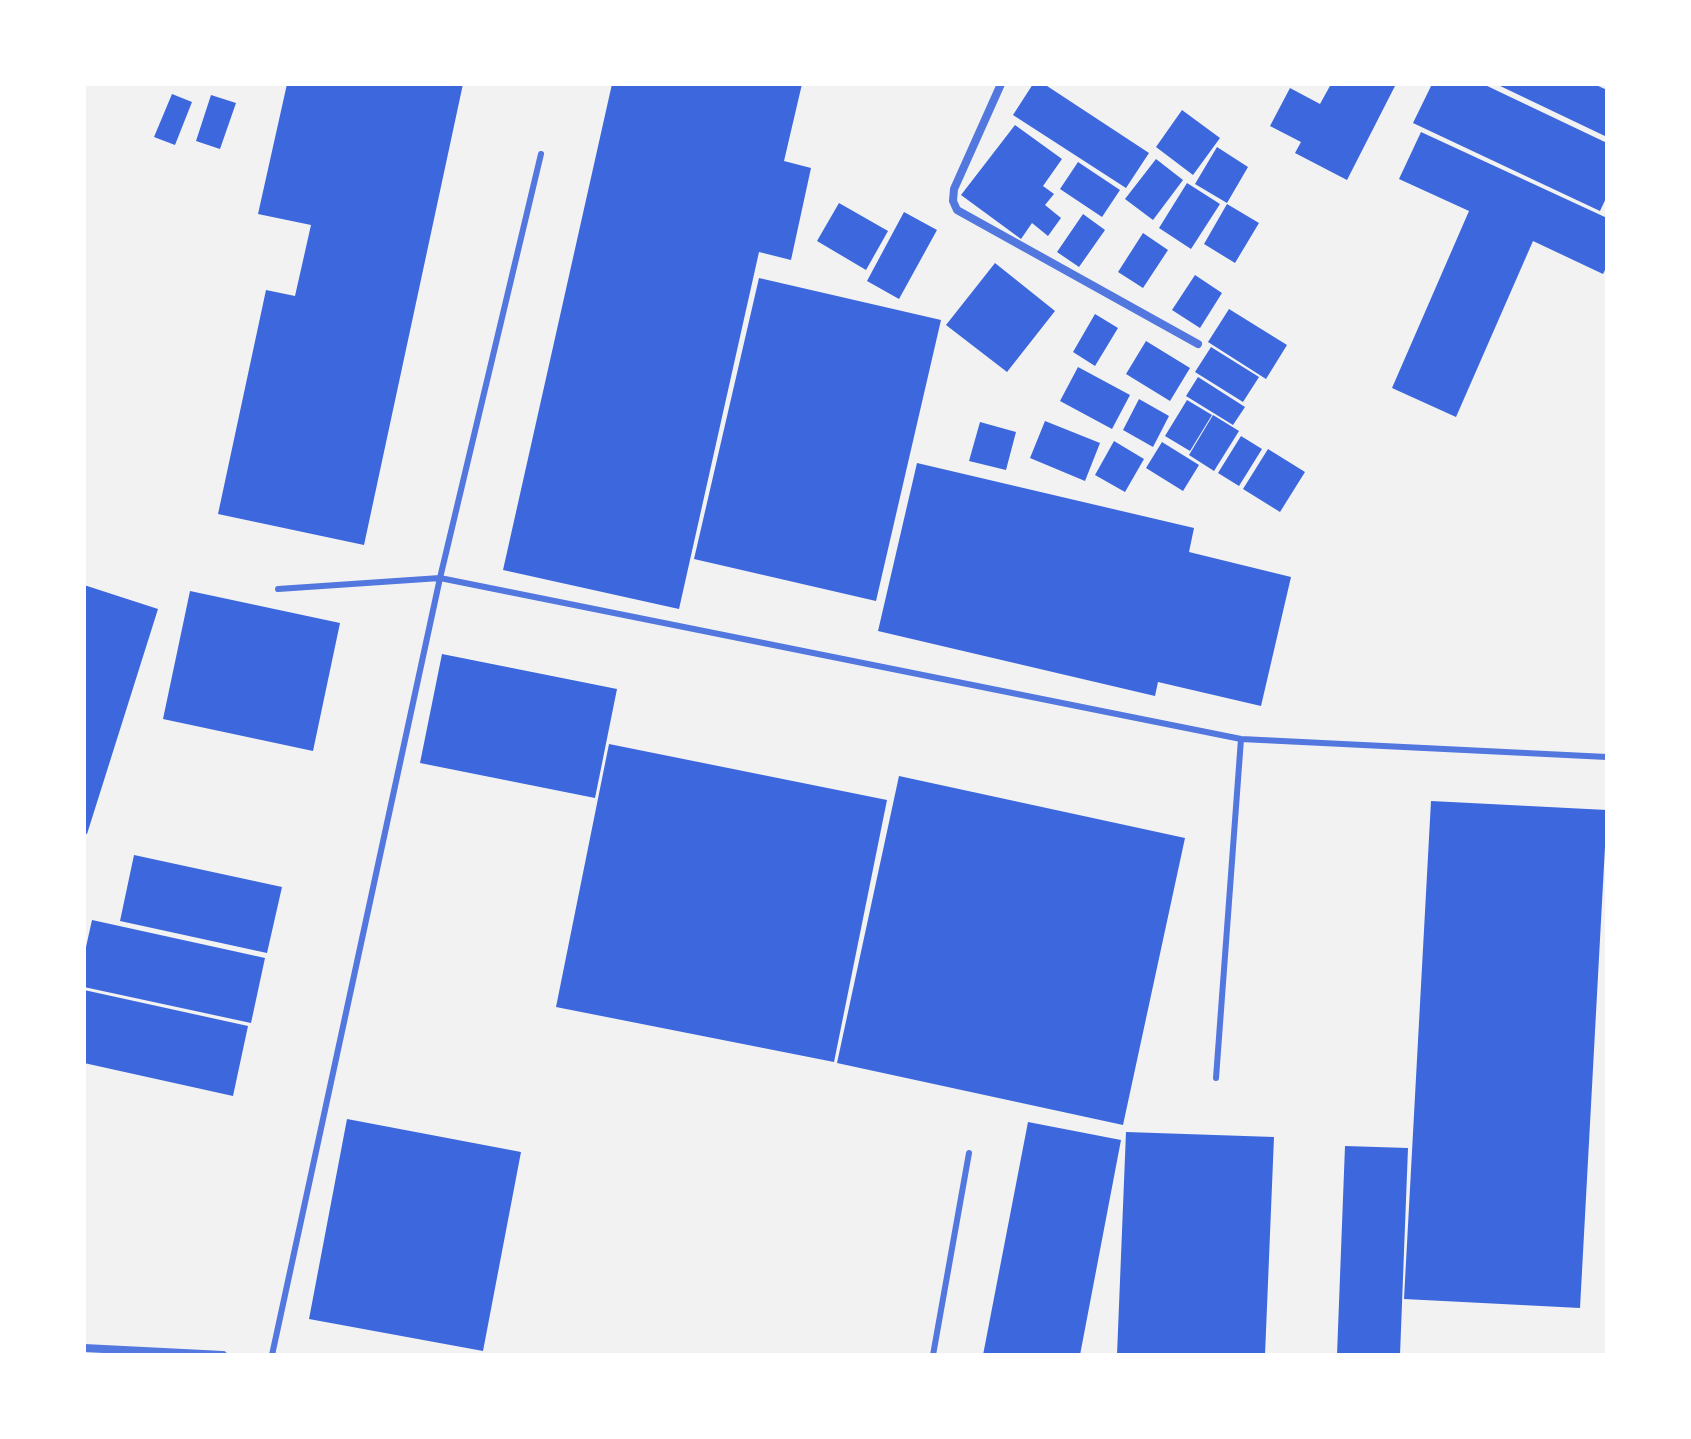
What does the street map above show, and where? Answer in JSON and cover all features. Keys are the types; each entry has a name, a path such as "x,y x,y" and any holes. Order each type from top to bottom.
{"street":[{"path":"1001,84 954,189 953,201 957,210 1198,344"},
{"path":"84,1348 223,1355"}],"lane":[{"path":"272,1355 440,578 541,154"},
{"path":"278,589 440,578 1241,739 1607,757"},
{"path":"1216,1078 1241,739"},
{"path":"933,1355 969,1153"}],"building":[{"path":"287,84 463,84 364,545 218,514 266,290 295,296 311,225 258,214"},
{"path":"612,84 802,84 784,161 811,168 791,260 759,252 679,609 503,570"},
{"path":"1033,84 1044,84 1149,153 1126,188 1013,115"},
{"path":"1331,84 1396,84 1347,180 1295,153 1301,142 1270,126 1290,88 1320,104"},
{"path":"1432,84 1483,84 1607,143 1607,196 1600,211 1413,123"},
{"path":"1496,84 1594,84 1607,90 1607,137"},
{"path":"172,94 192,102 175,145 154,137"},
{"path":"211,95 236,103 220,149 196,141"},
{"path":"1182,110 1220,138 1193,175 1156,147"},
{"path":"1015,125 1062,159 1043,186 1054,194 1045,205 1061,218 1048,236 1032,223 1021,239 961,195"},
{"path":"1421,132 1607,218 1607,266 1603,274 1533,241 1456,417 1392,388 1469,211 1399,179"},
{"path":"1217,147 1248,167 1227,203 1195,184"},
{"path":"1156,159 1183,180 1153,220 1125,199"},
{"path":"1078,162 1120,190 1102,217 1060,189"},
{"path":"1187,183 1220,204 1191,249 1159,228"},
{"path":"839,203 888,231 866,270 817,241"},
{"path":"1227,204 1259,223 1235,263 1204,244"},
{"path":"904,212 937,230 899,299 867,281"},
{"path":"1083,214 1105,230 1079,267 1057,252"},
{"path":"1143,233 1168,250 1143,288 1118,272"},
{"path":"995,263 1055,311 1007,372 946,325"},
{"path":"1195,275 1222,293 1200,328 1172,310"},
{"path":"759,278 941,320 876,601 694,559"},
{"path":"1229,309 1287,345 1266,379 1208,342"},
{"path":"1095,314 1118,328 1095,366 1073,352"},
{"path":"1146,341 1190,368 1170,401 1126,374"},
{"path":"1211,347 1259,377 1243,402 1195,372"},
{"path":"1078,367 1130,395 1112,429 1060,401"},
{"path":"1198,377 1245,407 1233,425 1186,396"},
{"path":"1139,399 1169,416 1153,447 1123,430"},
{"path":"1187,400 1212,415 1190,451 1165,436"},
{"path":"1213,415 1239,431 1214,471 1189,455"},
{"path":"1045,421 1100,443 1085,481 1030,458"},
{"path":"980,422 1016,432 1006,470 969,461"},
{"path":"1241,436 1262,449 1239,486 1218,473"},
{"path":"1114,441 1144,459 1125,492 1095,475"},
{"path":"1162,442 1199,465 1183,491 1146,468"},
{"path":"1268,449 1305,472 1280,512 1243,489"},
{"path":"917,463 1194,528 1189,552 1291,577 1261,706 1158,682 1155,696 878,631"},
{"path":"84,585 158,609 87,834 84,833"},
{"path":"190,591 340,623 313,751 163,719"},
{"path":"442,654 617,689 595,798 420,763"},
{"path":"609,744 887,800 834,1062 556,1007"},
{"path":"899,776 1185,838 1123,1125 837,1063"},
{"path":"1431,801 1607,810 1580,1308 1404,1299"},
{"path":"134,855 282,887 267,953 120,921"},
{"path":"92,920 265,958 251,1023 84,987 84,956"},
{"path":"84,990 248,1026 233,1096 84,1063"},
{"path":"347,1119 521,1152 483,1351 309,1319"},
{"path":"1028,1122 1121,1140 1080,1355 983,1355"},
{"path":"1126,1132 1274,1137 1265,1355 1117,1355"},
{"path":"1345,1146 1408,1148 1400,1355 1337,1355"}]}
